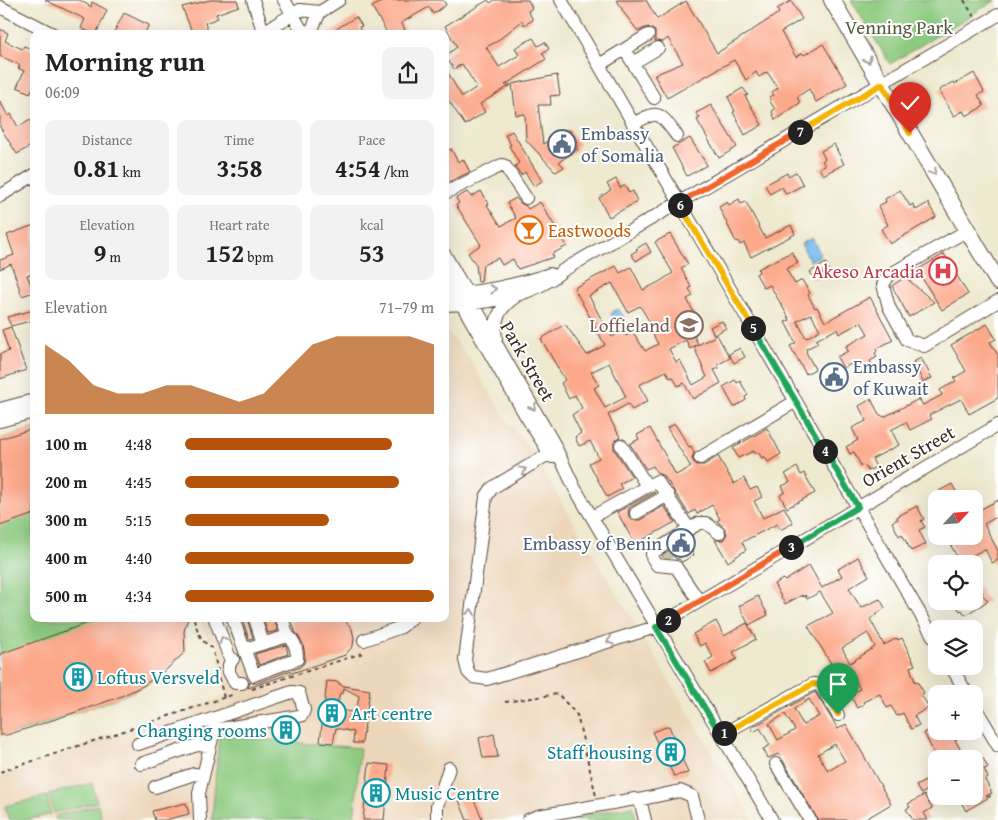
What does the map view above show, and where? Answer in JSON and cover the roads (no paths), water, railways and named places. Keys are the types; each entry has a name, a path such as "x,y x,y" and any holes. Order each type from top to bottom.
{"main road":[{"path":"832,0 998,282"}],"street":[{"path":"253,0 261,30"},
{"path":"284,0 296,8 320,12"},
{"path":"309,30 320,12 339,0"},
{"path":"561,0 928,627"},
{"path":"0,7 46,30"},
{"path":"266,30 296,8"},
{"path":"296,8 306,30"},
{"path":"461,298 519,294 542,286 562,271 998,15"},
{"path":"599,65 648,35"},
{"path":"633,63 658,48"},
{"path":"625,50 654,98"},
{"path":"633,124 649,115 656,114 664,120 677,136"},
{"path":"449,191 502,165 505,166 526,198"},
{"path":"0,196 30,177"},
{"path":"968,230 889,274 883,285 889,307 907,340 924,346 998,301"},
{"name":"Park Street","path":"449,266 461,298 526,416 564,476 574,487"},
{"path":"449,303 461,298 527,282 562,271"},
{"name":"Park Street","path":"449,281 497,345 554,444 574,487 772,820"},
{"path":"497,345 495,329 498,314 509,301 519,294"},
{"path":"1,412 30,401"},
{"path":"700,458 796,401"},
{"path":"1,412 30,412"},
{"name":"Orient Street","path":"550,454 492,488 486,497 465,660 468,672 473,677 486,678 656,627 998,425"},
{"path":"621,445 647,486"},
{"path":"592,517 658,481 686,524"},
{"path":"636,513 668,495"},
{"path":"699,601 669,555 703,522 719,533"},
{"path":"216,622 232,660 229,668 231,676 235,682 246,688"},
{"path":"234,622 254,675 297,659 292,639 288,636 283,622"},
{"path":"256,622 264,643"},
{"path":"365,646 407,622"},
{"path":"245,649 288,636"},
{"path":"764,820 734,764 722,736 813,684 820,685 838,714"},
{"path":"138,744 292,692 298,693 304,710 302,715 216,728 212,732 199,799 200,820"},
{"path":"983,720 998,746"},
{"path":"141,764 200,744 209,746"},
{"path":"776,764 810,820"},
{"path":"437,820 436,806 449,768"},
{"path":"155,787 194,774 203,775"},
{"path":"528,820 538,816 558,816 598,805 638,800 680,791 692,796 698,820"},
{"path":"638,800 645,820"}],"water":[{"path":"812,238 821,255 810,261 801,244"},
{"path":"619,309 627,323 618,328 611,314"}],"tunnel":[{"path":"666,550 671,558"}],"place":[{"name":"Embassy of Somalia","path":"562,144"},
{"name":"Eastwoods","path":"529,230"},
{"name":"Akeso Arcadia","path":"943,271"},
{"name":"Loffieland","path":"689,325"},
{"name":"Embassy of Kuwait","path":"834,377"},
{"name":"Embassy of Benin","path":"681,543"},
{"name":"Loftus Versveld","path":"78,677"},
{"name":"Art centre","path":"332,713"},
{"name":"Changing rooms","path":"286,730"},
{"name":"Staff housing","path":"671,752"},
{"name":"Music Centre","path":"376,793"}],"park label":[{"name":"Venning Park","path":"899,27"}]}
